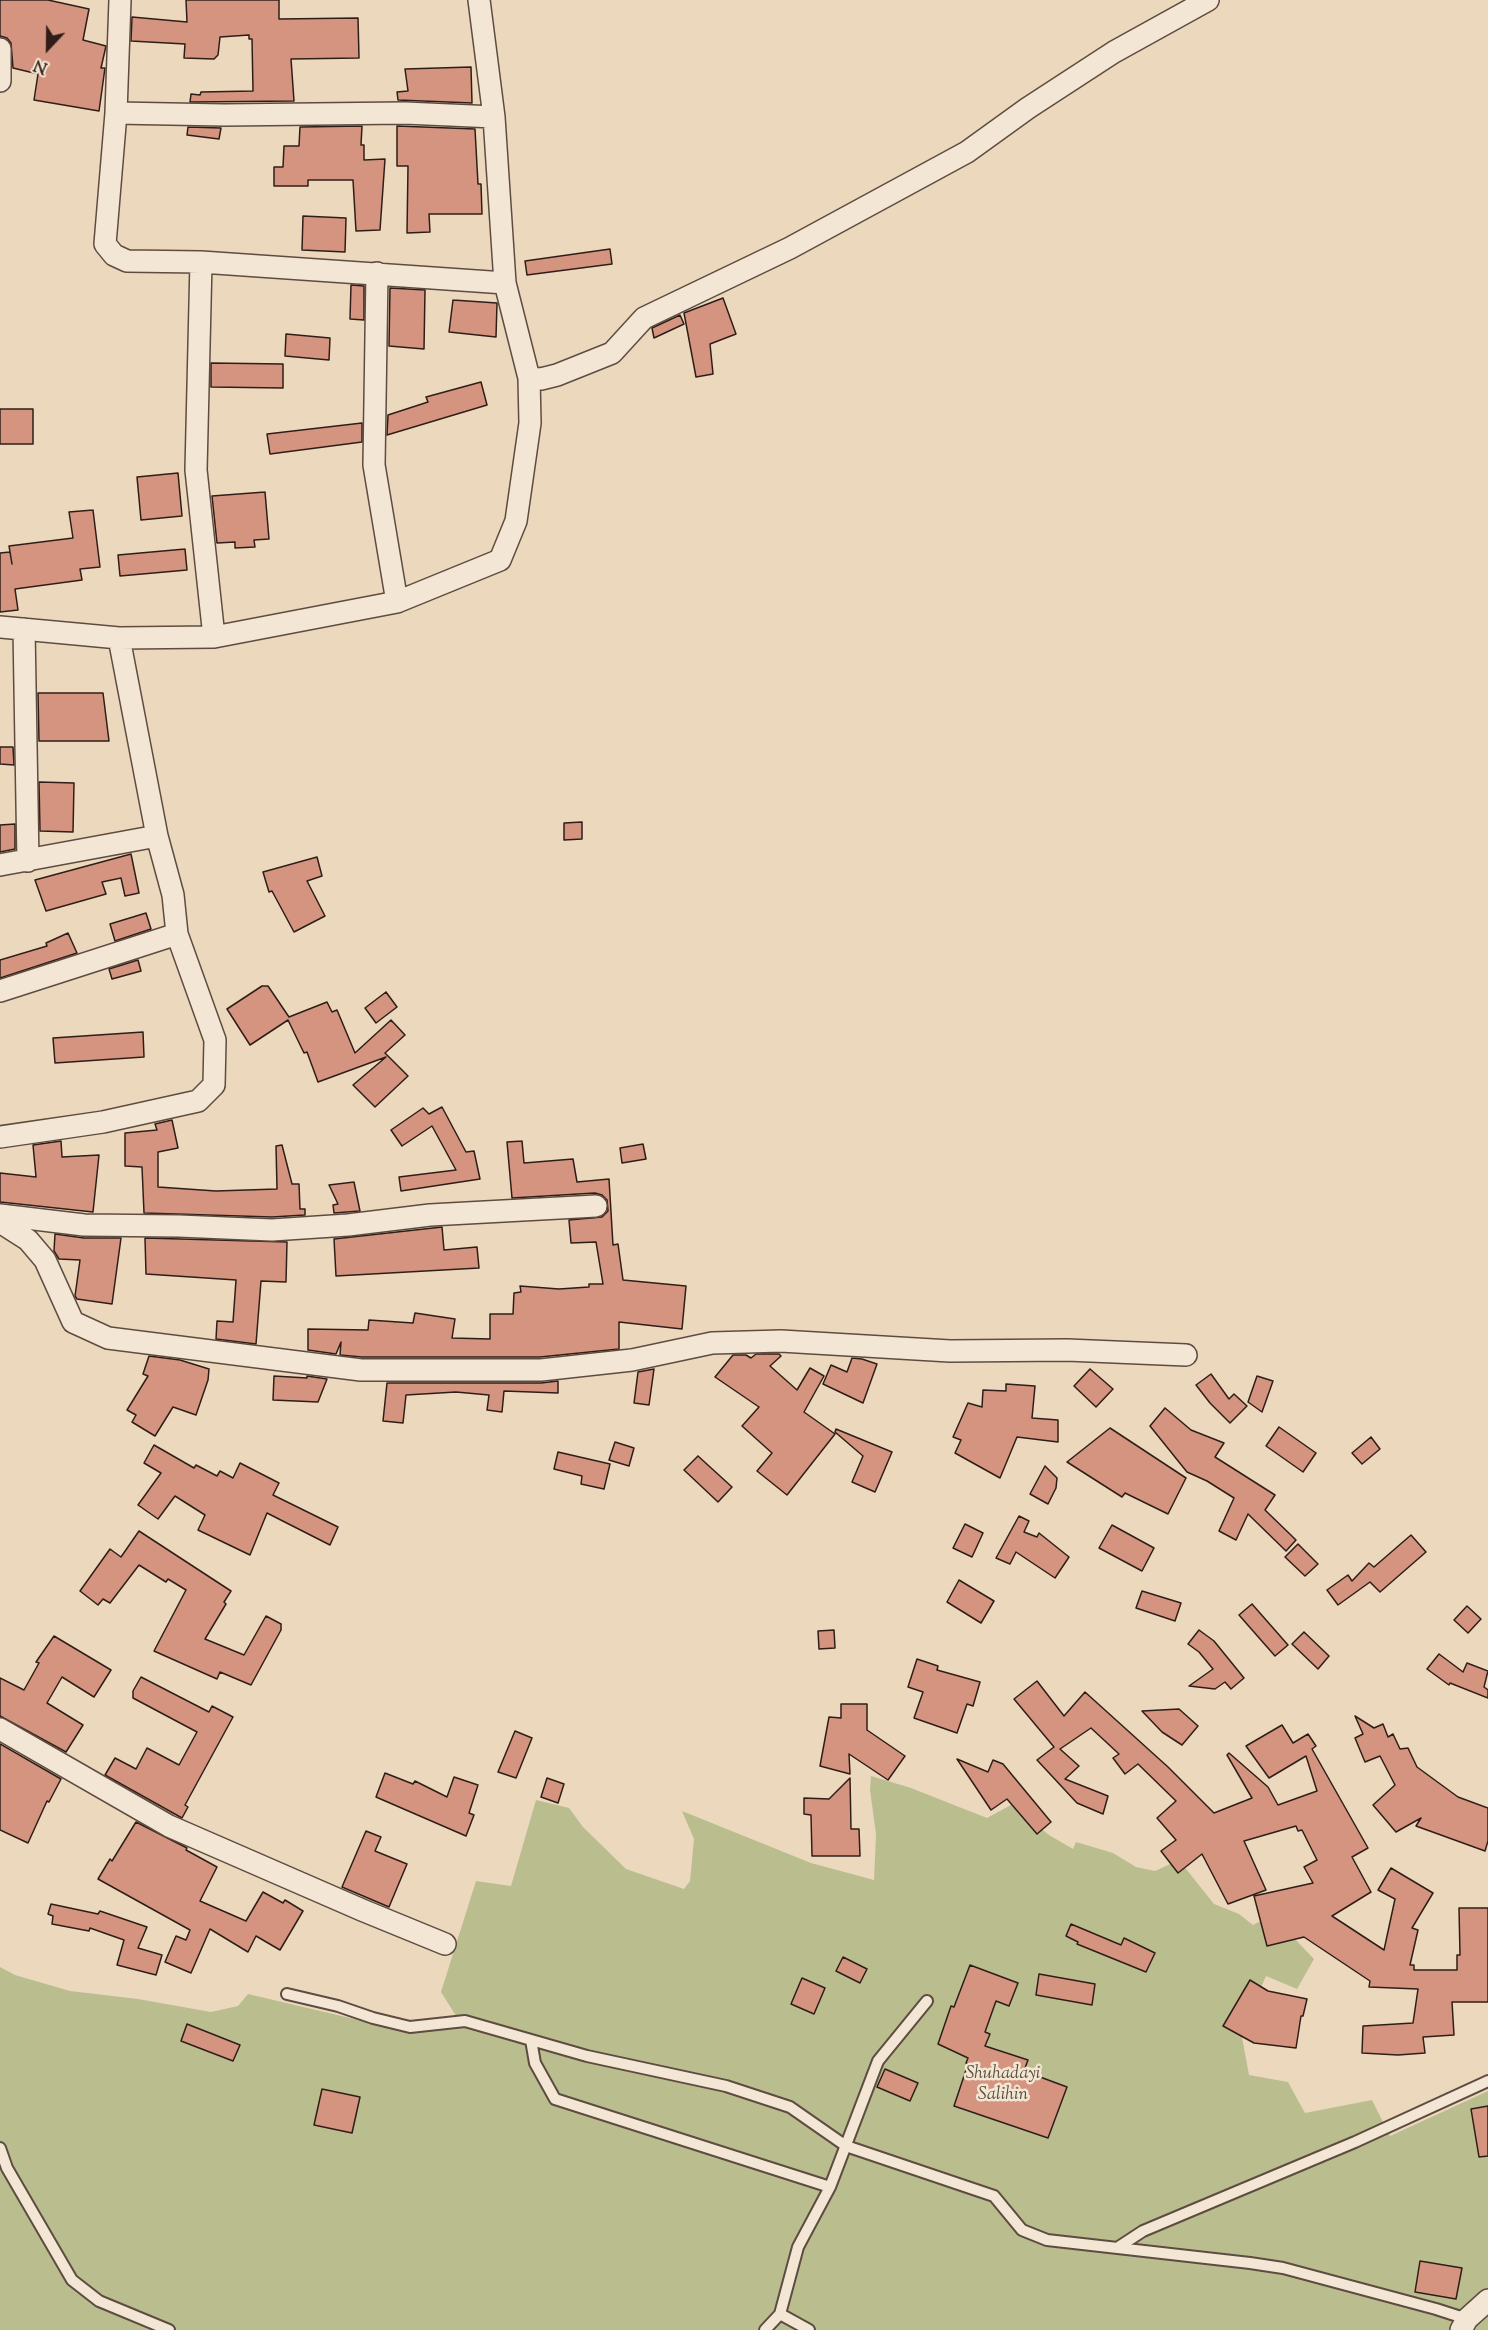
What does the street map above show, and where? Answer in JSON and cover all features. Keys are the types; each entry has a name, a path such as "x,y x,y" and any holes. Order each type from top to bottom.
{"street":[{"path":"120,0 116,113 105,244 114,255 127,261 201,262 505,283"},
{"path":"0,627 119,638 214,637 397,602 500,560 516,521 530,423 529,378 505,283 494,117 479,0"},
{"path":"529,378 541,379 557,375 612,353 644,318 790,248 967,152 1114,52 1208,0"},
{"path":"0,49 2,69 0,81"},
{"path":"116,113 224,116 405,112 494,117"},
{"path":"201,262 196,470 214,637"},
{"path":"377,273 374,465 397,602"},
{"path":"24,629 28,861"},
{"path":"0,1137 103,1122 198,1101 214,1085 215,1040 177,934 173,895 157,836 119,638"},
{"path":"0,865 157,836"},
{"path":"0,991 177,934"},
{"path":"0,1215 84,1225 272,1230 348,1225 430,1215 596,1206"},
{"path":"0,1221 28,1240 45,1260 73,1322 108,1338 361,1370 541,1370 632,1360 712,1343 781,1341 950,1351 1067,1350 1186,1355"},
{"path":"0,1729 169,1826 445,1944"},
{"path":"1464,2324 1488,2300"}],"lane":[{"path":"287,1994 411,2027 465,2021 587,2056 726,2086 790,2107 846,2145 993,2196 1022,2230 1047,2240 1282,2268 1436,2309 1464,2324"},
{"path":"765,2330 780,2314 798,2247 830,2187 878,2061 927,2001"},
{"path":"531,2040 535,2063 555,2099 830,2187"},
{"path":"1118,2248 1143,2232 1355,2142 1488,2081"},
{"path":"0,2148 7,2168 72,2280 99,2301 169,2330"},
{"path":"780,2314 809,2330"}],"green space":[{"name":"Shuhadayi Salihin","path":"871,1776 911,1788 987,1818 1011,1805 1049,1835 1073,1849 1076,1842 1113,1853 1136,1867 1155,1871 1179,1860 1214,1904 1239,1914 1253,1925 1272,1915 1314,1959 1297,1989 1266,1976 1241,2032 1249,2075 1288,2082 1305,2113 1372,2100 1390,2136 1488,2091 1488,2330 0,2330 0,1967 15,1975 70,1991 138,1999 211,2012 238,2006 248,1994 414,2033 463,2027 441,1992 476,1881 511,1886 536,1800 569,1808 583,1827 626,1869 684,1889 690,1881 694,1839 682,1811 811,1863 874,1880 876,1834 870,1790"}],"building":[{"path":"0,0 48,0 89,9 83,40 106,46 101,68 105,68 99,111 34,100 38,74 13,68 11,43 7,38 0,36"},
{"path":"186,0 279,0 279,19 358,18 359,58 291,59 294,101 190,102 191,94 200,95 201,92 253,91 252,39 249,39 249,35 220,37 218,55 214,59 184,58 185,44 131,41 132,17 187,22"},
{"path":"471,67 472,103 398,100 397,92 408,91 405,69"},
{"path":"362,126 361,145 364,145 364,160 385,159 380,230 356,231 353,180 308,180 308,186 274,186 274,167 283,167 284,146 299,146 300,127"},
{"path":"397,126 475,129 482,214 429,214 430,232 407,233 408,166 397,166"},
{"path":"188,127 221,128 219,139 187,135"},
{"path":"303,216 346,218 345,252 302,250"},
{"path":"610,249 612,264 527,275 525,261"},
{"path":"351,285 364,286 364,320 350,319"},
{"path":"390,288 425,290 424,349 389,346"},
{"path":"723,298 736,334 710,344 713,374 696,377 684,313"},
{"path":"453,300 497,303 496,337 449,332"},
{"path":"680,315 684,324 654,338 652,328"},
{"path":"286,334 330,338 329,360 285,356"},
{"path":"211,363 283,364 283,388 211,387"},
{"path":"481,382 487,405 387,435 388,415 428,402 426,397"},
{"path":"0,409 33,409 33,444 0,444"},
{"path":"362,423 362,442 270,454 267,434"},
{"path":"178,473 182,516 141,520 137,477"},
{"path":"265,492 269,539 254,540 255,547 235,548 235,542 217,543 212,496"},
{"path":"93,510 100,567 80,569 82,580 15,589 18,610 0,612 0,553 10,552 9,546 73,538 69,512"},
{"path":"185,549 187,570 120,576 118,555"},
{"path":"38,693 103,693 109,741 39,741"},
{"path":"0,747 13,747 14,765 0,764"},
{"path":"39,782 74,783 73,832 40,831"},
{"path":"582,822 582,839 564,840 564,823"},
{"path":"15,824 15,849 0,852 0,825"},
{"path":"131,854 139,893 125,896 121,878 102,882 106,894 46,911 35,880"},
{"path":"317,857 322,876 307,881 325,916 294,932 272,891 269,892 263,872"},
{"path":"146,913 151,929 115,941 110,924"},
{"path":"68,933 77,953 0,978 0,960 47,946 46,943"},
{"path":"138,960 141,971 112,979 109,969"},
{"path":"262,986 268,986 289,1017 327,1002 332,1012 337,1010 355,1053 391,1020 405,1035 385,1053 408,1076 375,1107 353,1085 386,1057 318,1082 307,1052 304,1053 288,1020 250,1045 227,1009"},
{"path":"386,992 397,1007 376,1023 365,1008"},
{"path":"143,1032 144,1057 55,1063 53,1038"},
{"path":"442,1107 466,1152 474,1151 480,1179 401,1191 399,1177 456,1170 432,1126 402,1146 391,1130 423,1108 429,1114"},
{"path":"172,1120 178,1148 158,1152 158,1187 216,1191 277,1189 276,1146 282,1145 292,1184 299,1184 300,1209 305,1209 305,1215 272,1217 144,1213 142,1167 125,1166 125,1133 157,1130 155,1124"},
{"path":"61,1141 62,1157 99,1155 93,1212 0,1202 0,1173 36,1177 33,1145"},
{"path":"522,1141 524,1163 573,1159 577,1182 609,1179 613,1245 618,1244 623,1280 686,1286 682,1329 619,1322 619,1349 540,1357 362,1357 340,1355 341,1342 336,1354 308,1350 308,1329 368,1330 369,1320 413,1323 415,1313 455,1319 452,1338 490,1339 490,1314 513,1314 514,1293 521,1292 520,1286 559,1289 603,1284 596,1242 571,1243 569,1220 602,1217 608,1211 607,1200 595,1193 512,1198 507,1142"},
{"path":"643,1144 646,1159 622,1163 620,1148"},
{"path":"354,1182 360,1211 334,1213 333,1205 338,1204 329,1185"},
{"path":"442,1227 444,1250 477,1247 479,1268 336,1276 334,1239"},
{"path":"55,1234 84,1238 121,1238 112,1304 77,1299 75,1296 80,1260 59,1259 54,1251"},
{"path":"145,1238 287,1242 286,1282 261,1281 256,1344 216,1339 217,1321 233,1322 236,1280 146,1274"},
{"path":"756,1354 779,1354 781,1356 770,1366 797,1390 810,1368 824,1376 804,1412 835,1434 787,1495 757,1471 772,1453 742,1426 759,1407 715,1377 733,1355 746,1355 751,1358"},
{"path":"149,1356 180,1360 209,1369 208,1380 196,1415 173,1407 155,1436 132,1422 136,1415 127,1410 148,1376 143,1374"},
{"path":"852,1358 877,1364 863,1403 823,1384 831,1365 847,1372"},
{"path":"654,1369 649,1405 634,1403 638,1372"},
{"path":"1090,1369 1113,1389 1096,1407 1074,1386"},
{"path":"1211,1374 1229,1399 1234,1394 1247,1406 1230,1423 1196,1385"},
{"path":"274,1376 307,1378 307,1376 327,1379 318,1402 273,1400"},
{"path":"1257,1376 1273,1381 1262,1412 1248,1402"},
{"path":"558,1381 558,1393 504,1391 502,1412 487,1410 489,1395 456,1392 406,1395 403,1423 383,1421 387,1383 541,1383"},
{"path":"1006,1384 1035,1386 1032,1418 1058,1420 1058,1442 1017,1437 1000,1478 955,1453 961,1440 953,1437 968,1403 982,1407 983,1390 1006,1391"},
{"path":"1165,1408 1191,1430 1224,1443 1215,1457 1275,1495 1265,1510 1296,1540 1286,1551 1248,1514 1236,1540 1219,1531 1234,1498 1207,1481 1187,1472 1150,1426"},
{"path":"1279,1427 1316,1453 1303,1472 1266,1446"},
{"path":"1110,1428 1186,1478 1168,1514 1125,1493 1122,1497 1067,1462"},
{"path":"836,1429 892,1452 875,1492 852,1482 863,1456 835,1432"},
{"path":"1371,1437 1380,1449 1362,1464 1352,1453"},
{"path":"615,1442 634,1448 629,1466 609,1460"},
{"path":"154,1445 194,1468 196,1465 217,1476 220,1471 233,1478 240,1463 279,1483 273,1495 338,1527 330,1545 267,1513 250,1555 198,1530 205,1515 175,1496 158,1519 138,1505 161,1473 144,1463"},
{"path":"558,1452 610,1464 604,1489 581,1484 582,1476 554,1469"},
{"path":"698,1456 732,1487 718,1502 684,1470"},
{"path":"1045,1466 1057,1478 1056,1488 1048,1504 1030,1494"},
{"path":"1019,1516 1029,1521 1024,1532 1037,1537 1039,1533 1069,1557 1055,1578 1016,1552 1010,1564 996,1558"},
{"path":"965,1524 983,1533 972,1557 953,1548"},
{"path":"1112,1525 1154,1548 1142,1571 1099,1548"},
{"path":"139,1531 231,1591 205,1639 244,1655 266,1616 281,1624 281,1630 251,1685 220,1672 217,1679 154,1651 186,1590 168,1579 166,1582 139,1565 110,1603 103,1599 98,1605 80,1591 110,1549 121,1557"},
{"path":"1411,1535 1426,1552 1380,1592 1370,1582 1338,1605 1327,1590 1348,1575 1352,1581 1369,1563 1374,1567"},
{"path":"1298,1544 1318,1564 1305,1576 1285,1557"},
{"path":"959,1580 994,1601 981,1623 947,1602"},
{"path":"1142,1591 1181,1603 1175,1621 1136,1608"},
{"path":"1252,1604 1288,1645 1275,1656 1239,1615"},
{"path":"1467,1606 1481,1619 1468,1633 1454,1620"},
{"path":"834,1630 835,1648 819,1649 818,1631"},
{"path":"1199,1630 1214,1641 1244,1678 1231,1689 1225,1682 1215,1689 1189,1686 1213,1669 1199,1652 1188,1644"},
{"path":"1304,1632 1329,1656 1318,1669 1292,1644"},
{"path":"54,1636 111,1670 94,1697 62,1677 47,1703 83,1725 66,1752 0,1716 0,1678 24,1690 39,1663 36,1662"},
{"path":"1439,1654 1463,1672 1467,1663 1488,1671 1484,1687 1488,1690 1488,1698 1450,1683 1449,1685 1427,1669"},
{"path":"917,1659 938,1666 937,1670 980,1682 973,1706 967,1704 957,1733 914,1718 923,1692 908,1687"},
{"path":"141,1677 209,1712 212,1706 233,1717 185,1805 188,1807 182,1818 105,1775 115,1758 136,1769 147,1748 179,1765 197,1732 133,1698 133,1691"},
{"path":"1037,1681 1064,1716 1085,1692 1168,1767 1214,1813 1252,1798 1227,1755 1229,1753 1268,1787 1278,1805 1317,1791 1306,1756 1269,1778 1246,1746 1282,1725 1293,1743 1308,1734 1316,1746 1312,1749 1368,1848 1352,1857 1371,1892 1332,1916 1384,1950 1395,1899 1378,1890 1391,1868 1433,1893 1412,1928 1418,1930 1410,1965 1414,1965 1414,1970 1457,1970 1457,1955 1460,1955 1459,1908 1488,1908 1488,2002 1452,2002 1454,2035 1423,2037 1425,2053 1398,2055 1362,2053 1363,2026 1413,2023 1418,1989 1369,1987 1370,1981 1304,1937 1267,1946 1254,1896 1313,1883 1304,1867 1317,1860 1302,1830 1298,1831 1296,1826 1244,1841 1266,1890 1228,1904 1202,1854 1178,1873 1161,1851 1176,1840 1157,1818 1176,1801 1138,1764 1125,1774 1113,1758 1119,1754 1091,1728 1060,1749 1079,1766 1065,1779 1108,1796 1103,1814 1077,1803 1037,1760 1054,1747 1014,1699"},
{"path":"841,1704 867,1704 867,1730 905,1756 888,1780 849,1754 850,1774 820,1766 829,1717 841,1718"},
{"path":"1179,1709 1198,1726 1182,1745 1162,1732 1142,1711"},
{"path":"1355,1716 1374,1728 1383,1724 1388,1737 1393,1734 1400,1749 1408,1748 1417,1767 1458,1797 1488,1808 1488,1841 1485,1851 1416,1826 1421,1818 1396,1832 1373,1805 1395,1785 1380,1756 1365,1762 1355,1738 1363,1734"},
{"path":"515,1731 532,1738 516,1778 498,1772"},
{"path":"0,1744 61,1779 49,1802 47,1801 28,1843 0,1830"},
{"path":"957,1759 988,1772 993,1760 1003,1764 1051,1822 1037,1834 1007,1799 991,1810"},
{"path":"385,1773 413,1784 415,1781 447,1797 454,1777 478,1785 469,1813 474,1815 466,1836 376,1797"},
{"path":"547,1778 564,1784 558,1803 541,1797"},
{"path":"850,1778 851,1829 859,1829 860,1856 812,1856 811,1815 804,1814 804,1798 829,1799"},
{"path":"136,1822 187,1848 186,1850 217,1867 200,1901 246,1921 263,1892 283,1903 285,1900 303,1911 280,1950 256,1936 248,1952 210,1929 191,1973 165,1962 176,1936 186,1940 190,1930 98,1879"},
{"path":"366,1831 381,1837 375,1851 407,1864 389,1907 342,1887"},
{"path":"51,1904 98,1914 100,1911 147,1927 138,1948 162,1955 156,1975 117,1965 124,1940 90,1928 89,1931 52,1924 53,1916 48,1914"},
{"path":"1071,1924 1121,1945 1124,1938 1155,1953 1146,1972 1077,1944 1078,1942 1066,1936"},
{"path":"843,1957 867,1969 860,1983 836,1971"},
{"path":"970,1965 1018,1983 1009,2006 996,2001 985,2032 990,2034 985,2046 1028,2060 1024,2071 1067,2087 1048,2138 954,2106 968,2058 938,2044 951,2006 954,2007"},
{"path":"1039,1974 1095,1984 1092,2005 1036,1995"},
{"path":"802,1978 825,1988 814,2014 791,2004"},
{"path":"1250,1980 1268,1991 1307,1999 1303,2016 1301,2016 1296,2048 1254,2043 1223,2026"},
{"path":"187,2024 240,2045 233,2061 181,2041"},
{"path":"885,2069 918,2083 910,2101 877,2087"},
{"path":"322,2089 360,2097 352,2133 314,2125"},
{"path":"1488,2106 1488,2156 1479,2157 1471,2109"},
{"path":"1420,2261 1462,2268 1456,2299 1415,2292"}]}
